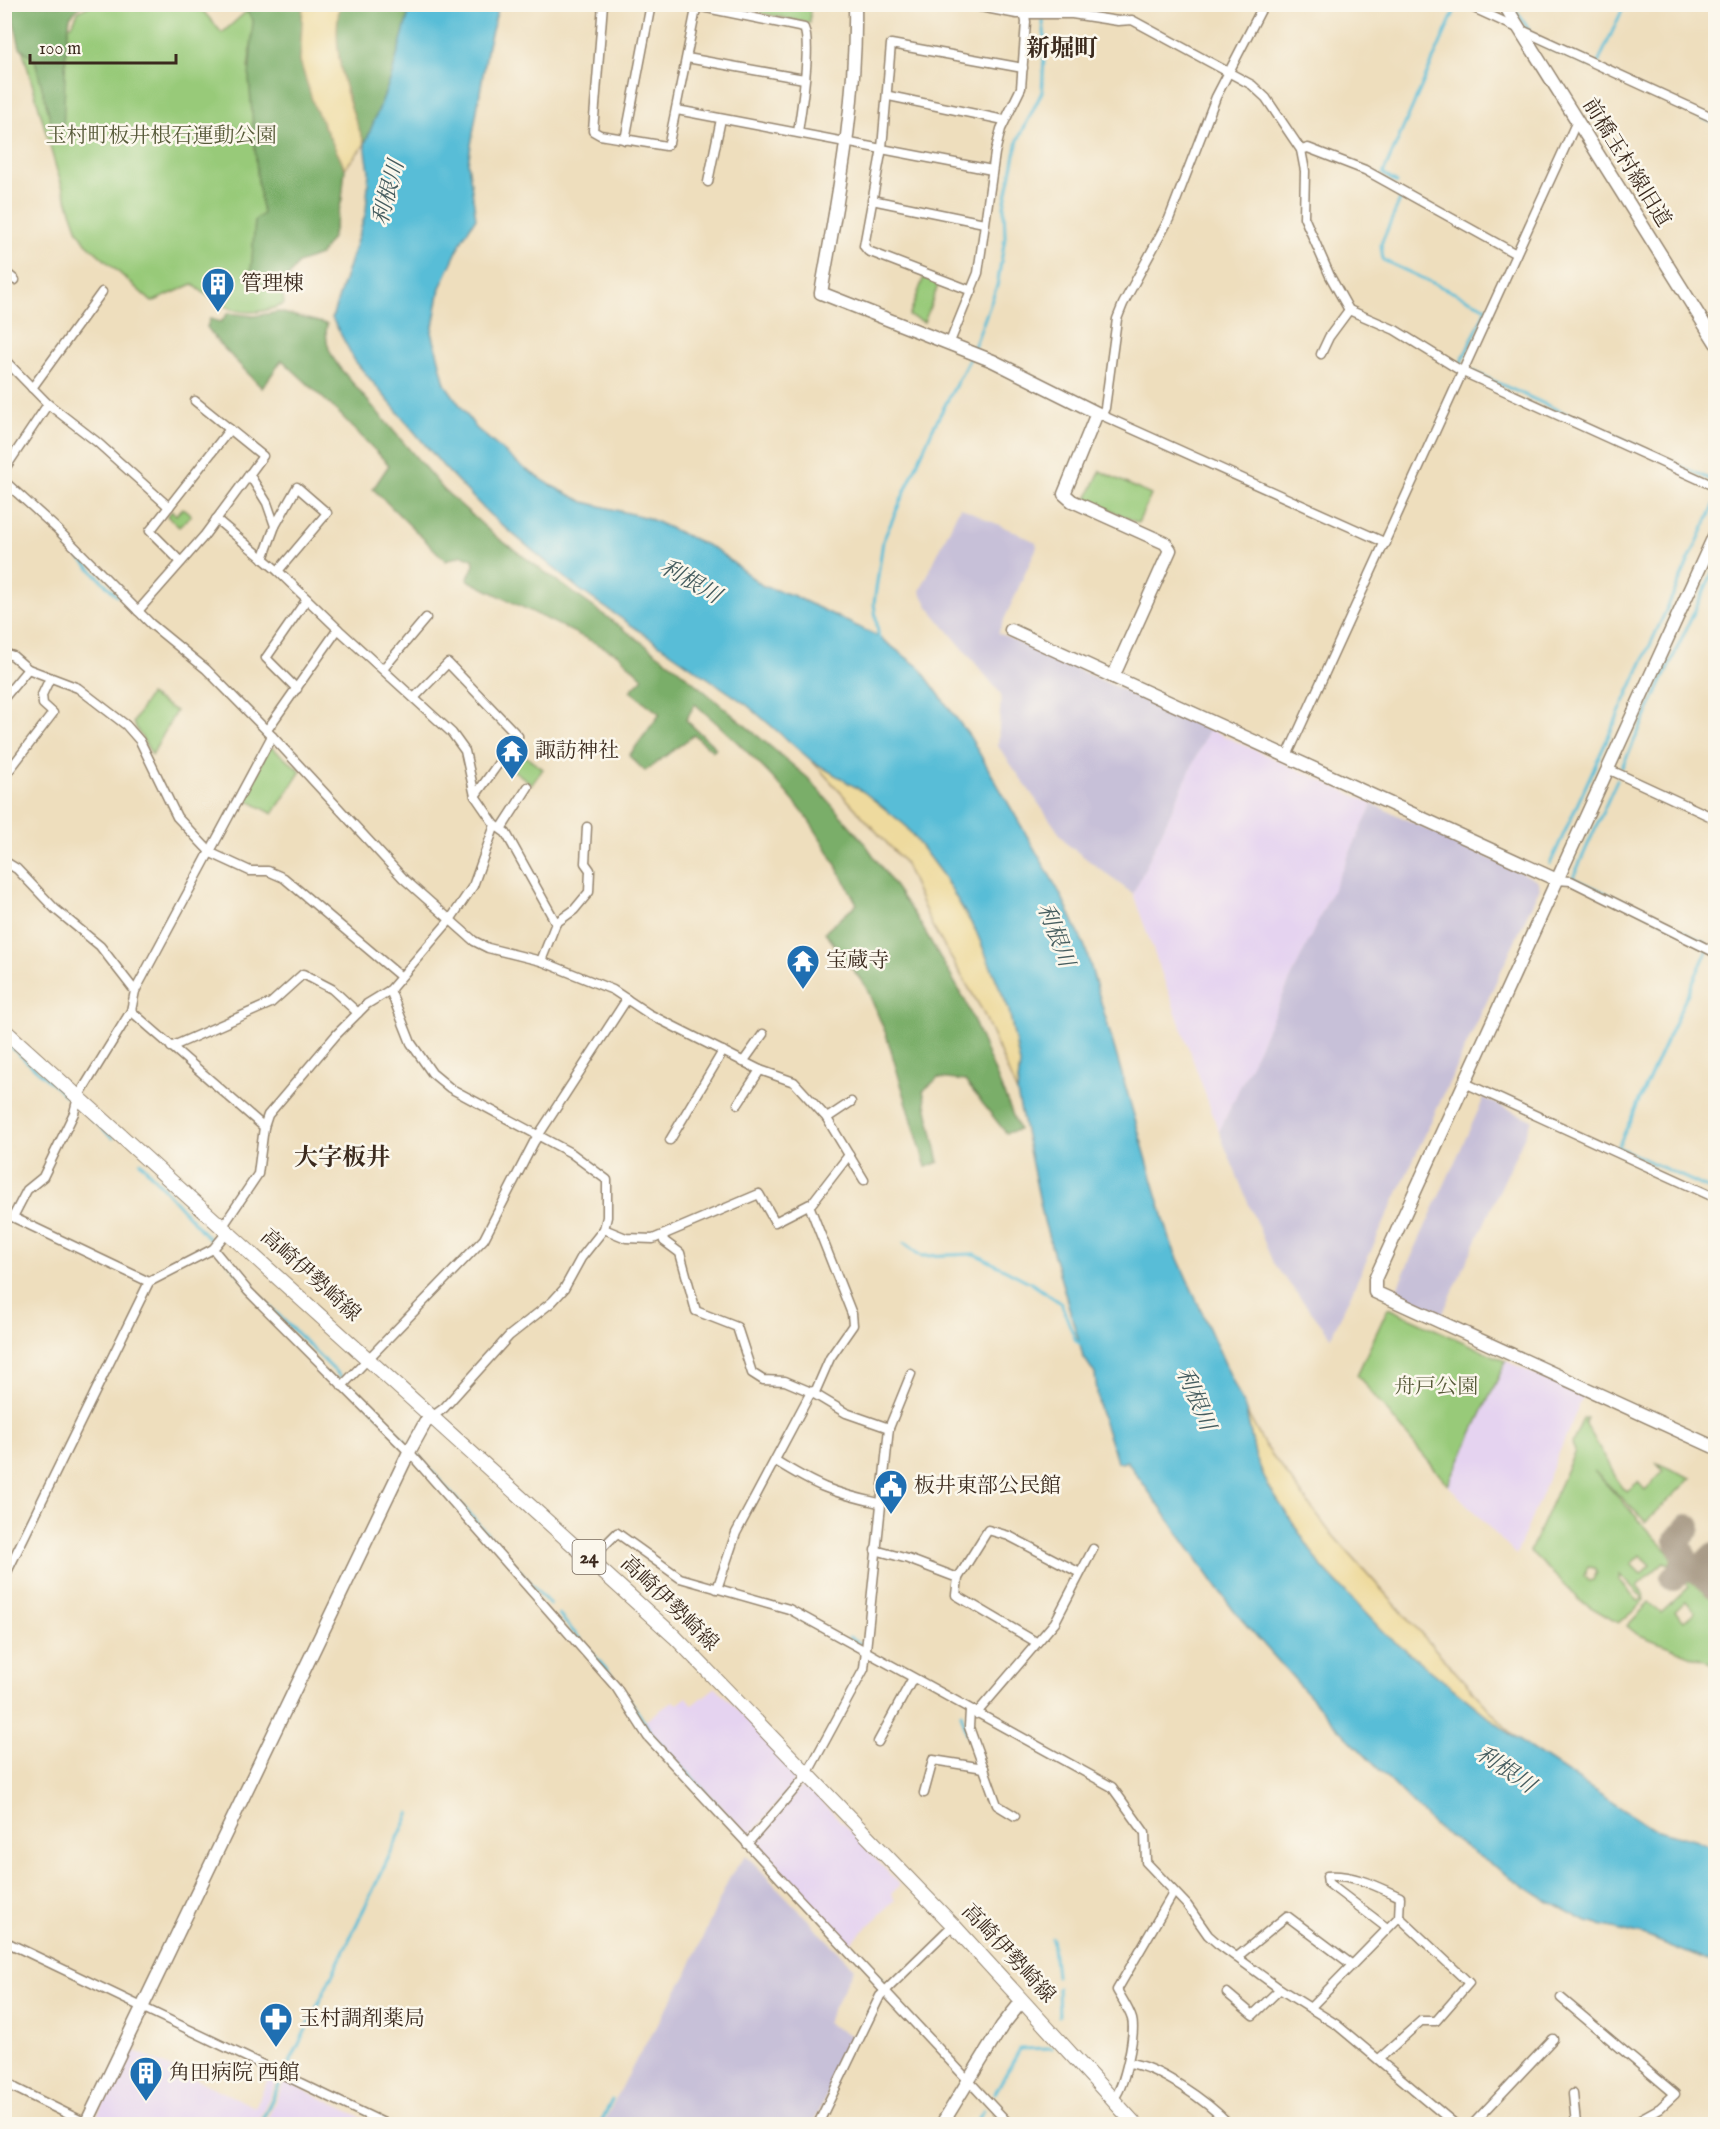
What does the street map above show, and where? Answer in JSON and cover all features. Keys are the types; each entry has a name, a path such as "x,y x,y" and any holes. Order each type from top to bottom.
{"main road":[{"name":"高崎伊勢崎線","path":"4,1030 675,1636 808,1772 1135,2124"}],"street":[{"path":"603,4 592,128 597,134 666,146 669,142 687,58 693,5 802,26 806,37 798,132"},
{"path":"625,140 651,4"},
{"path":"855,4 854,85 848,142 821,293 990,360 1099,414 1386,543"},
{"path":"965,4 1025,15 1072,14 1118,21 1132,20 1252,85 1266,98 1301,150 1305,171 1304,218 1330,276 1349,310 1395,330 1463,372 1716,487"},
{"path":"956,345 980,266 992,170 1004,120 1022,88 1025,15 1023,4"},
{"path":"1113,677 1170,550 1165,543 1072,501 1064,494 1099,414 1105,408 1117,319 1123,304 1169,219 1216,97 1264,4"},
{"path":"1465,4 1716,119"},
{"name":"前橋玉村線旧道","path":"1504,4 1716,343"},
{"path":"972,291 865,249 864,243 882,148 891,44 1023,68"},
{"path":"687,58 804,79"},
{"path":"888,96 1004,120"},
{"path":"677,110 992,170"},
{"path":"708,182 722,119"},
{"path":"1287,756 1577,121"},
{"path":"1301,150 1308,148 1365,170 1516,254"},
{"path":"872,200 984,223"},
{"path":"4,271 15,280"},
{"path":"32,388 102,292"},
{"path":"1321,354 1329,337 1349,310"},
{"path":"4,359 48,404 97,442 169,507"},
{"path":"138,611 216,519 263,456 195,401"},
{"path":"4,470 48,404"},
{"path":"181,562 150,531 230,429"},
{"path":"249,474 267,503 275,526"},
{"path":"4,481 138,611 206,669 269,733 403,878 474,941 488,948 541,962 613,990 649,1014 743,1062 794,1082 827,1118 864,1180"},
{"path":"263,559 275,526 297,487 327,513 278,571"},
{"path":"216,519 278,571 452,733 465,751 475,796 498,827 506,832 556,923"},
{"path":"1715,534 1375,1279 1375,1292 1716,1448"},
{"path":"297,689 267,658 307,598"},
{"path":"383,669 426,618"},
{"path":"149,1282 9,1215 27,1190 43,1177 74,1113 78,1097 131,1011 135,992 211,854 269,733 338,628"},
{"path":"1011,630 1557,880 1571,881 1716,953"},
{"path":"4,653 13,656 28,669 78,688 126,725 140,741 177,817 211,854 250,872 268,871 284,878 400,976"},
{"path":"414,698 448,663 518,736 475,796"},
{"path":"4,698 28,669"},
{"path":"4,777 53,713 43,704 42,695 50,678"},
{"path":"1608,769 1716,819"},
{"path":"4,1578 149,1282 213,1249 258,1174 264,1127 276,1104 367,1004 390,990 450,920 473,886 498,827 528,787"},
{"path":"541,962 556,923 574,910 589,892 590,870 585,863 587,827"},
{"path":"4,861 17,869 55,909 100,946 135,992"},
{"path":"171,1047 271,1004 303,974 332,989 358,1013"},
{"path":"6,2083 86,2124 425,1423 444,1408 509,1336 559,1295 581,1258 604,1229 607,1217 607,1180 571,1153 450,1088 432,1073 411,1043 390,990"},
{"path":"342,1386 484,1239 539,1135 627,999"},
{"path":"131,1011 264,1127"},
{"path":"743,1062 763,1034"},
{"path":"670,1140 723,1051"},
{"path":"738,1104 760,1070"},
{"path":"1465,1083 1716,1198"},
{"path":"827,1118 851,1102"},
{"path":"604,1229 626,1238 653,1239 759,1194 775,1222 809,1205 849,1155"},
{"path":"717,1589 736,1533 811,1392 816,1390 830,1358 851,1329 853,1319 809,1205"},
{"path":"663,1235 664,1241 680,1253 696,1311 737,1327 752,1373 763,1380 785,1381 811,1392 846,1413 889,1428"},
{"path":"213,1249 248,1291 409,1452 616,1688 648,1737 1009,2124"},
{"path":"747,1844 808,1772 864,1669 879,1503 889,1428 911,1374"},
{"path":"776,1461 814,1485 843,1496 879,1503"},
{"path":"1036,1642 956,1595 958,1578 988,1530 1008,1536 1080,1573"},
{"path":"591,1559 617,1533 673,1574 789,1609 1116,1790 1145,1833 1146,1862 1187,1905 1208,1935 1280,1989 1337,2025 1455,2124"},
{"path":"1015,1816 997,1805 969,1727 973,1712 1055,1622 1093,1549"},
{"path":"875,1550 908,1559 958,1578"},
{"path":"878,1742 913,1678"},
{"path":"924,1793 933,1760 984,1768"},
{"path":"1310,2008 1399,1917 1400,1897 1359,1879 1343,1875 1327,1876 1328,1883 1387,1928"},
{"path":"1113,2099 1121,2090 1128,2063 1132,2021 1117,1990 1171,1897 1172,1890"},
{"path":"1237,1957 1287,1916 1351,1964"},
{"path":"1378,2059 1421,2021 1436,2021 1469,1983 1399,1917"},
{"path":"818,2124 884,1990 952,1925"},
{"path":"4,1941 386,2124"},
{"path":"1227,1993 1253,2015 1280,1989"},
{"path":"1561,1998 1675,2094 1660,2108 1631,2124"},
{"path":"942,2124 1002,2026 1022,2001"},
{"path":"1473,2124 1553,2039"},
{"path":"1128,2063 1144,2065 1191,2092 1228,2124"},
{"path":"1573,2094 1576,2124"}],"shaded area":[{"path":"960,507 1036,542 1037,547 998,633 1209,729 1133,894 1067,844 998,746 1001,694 929,608 920,591"},
{"path":"1209,729 1373,804 1219,1132 1133,894"},
{"path":"1373,804 1537,880 1540,887 1331,1337 1273,1263 1219,1132"},
{"path":"1484,1098 1532,1120 1441,1317 1394,1295"},
{"path":"1506,1361 1583,1396 1516,1555 1448,1485"},
{"path":"716,1687 800,1775 750,1836 656,1737 645,1721 673,1701 678,1704 687,1697 693,1705"},
{"path":"802,1785 807,1785 900,1885 891,1894 895,1900 849,1944 756,1842"},
{"path":"746,1855 854,1968 826,2023 854,2037 813,2124 603,2124 636,2060 686,1976 730,1876"},
{"path":"129,2048 255,2107 271,2073 279,2077 259,2119 265,2123 285,2081 376,2124 93,2124"}],"green space":[{"path":"10,5 81,5 70,17 66,46 63,137 55,138 35,60 20,47"},
{"name":"玉村町板井根石運動公園","path":"90,5 198,5 222,33 248,10 255,19 248,68 271,89 278,258 284,304 258,312 236,310 214,300 193,284 152,302 86,243 78,231 57,171 20,41 72,25 78,12"},
{"path":"242,5 303,5 300,61 314,106 345,168 342,199 332,238 320,255 298,263 281,288 264,289 251,271 255,220 263,214 258,184 249,78 253,20"},
{"path":"340,5 411,5 391,78 365,144 342,76 337,40"},
{"path":"762,5 810,5 810,23 760,13"},
{"path":"924,277 939,283 924,322 909,316"},
{"path":"279,312 327,324 328,347 339,367 443,489 494,535 673,665 808,778 864,842 920,923 965,1000 1019,1130 1006,1133 965,1081 938,1078 923,1091 939,1162 926,1167 886,1034 866,987 825,932 857,904 806,816 761,765 695,704 686,720 716,748 713,751 694,735 645,771 629,756 660,714 630,691 643,678 618,654 467,580 474,565 473,559 462,555 446,561 373,489 389,465 338,412 282,360 262,388 218,342 207,327 210,319 221,322 228,313 254,316"},
{"path":"1100,471 1151,495 1138,523 1087,499"},
{"path":"183,508 191,515 179,527 167,516 172,511 176,515"},
{"path":"149,695 176,711 152,755 133,723"},
{"path":"270,746 301,771 273,814 243,798"},
{"path":"515,749 543,769 532,784 505,764"},
{"name":"舟戸公園","path":"1388,1308 1506,1361 1448,1485 1357,1375"},
{"path":"1583,1418 1587,1418 1585,1422 1622,1488 1627,1491 1638,1482 1645,1490 1663,1472 1657,1463 1691,1478 1646,1522 1594,1471 1676,1560 1672,1566 1664,1562 1637,1586 1644,1595 1644,1601 1618,1623 1582,1602 1530,1551 1575,1451 1572,1444","holes":["1640,1555 1650,1565 1641,1574 1631,1564","1588,1567 1595,1568 1597,1572 1593,1580 1588,1581 1584,1576","1619,1574 1642,1597 1642,1600 1638,1601 1619,1580 1621,1577"]},
{"path":"1688,1576 1691,1577 1715,1600 1715,1665 1637,1634 1627,1626 1649,1603 1661,1613 1689,1587 1685,1580","holes":["1686,1601 1695,1612 1684,1621 1675,1611"]}],"sand":[{"path":"303,5 340,5 337,40 342,76 365,144 345,168 314,106 300,61"},
{"path":"812,761 864,792 905,825 944,877 976,931 1009,1010 1020,1064 1017,1093 982,1010 932,926 904,862"},
{"path":"1246,1411 1264,1444 1329,1531 1516,1739 1385,1634 1322,1567 1268,1486 1255,1455"}],"water":[{"name":"利根川","path":"411,5 499,5 488,45 468,163 476,218 463,238 440,288 432,332 445,384 476,428 522,467 552,486 584,502 648,518 715,549 763,586 792,595 879,637 919,667 970,737 1061,895 1085,947 1171,1243 1246,1411 1255,1455 1268,1486 1322,1567 1385,1634 1516,1739 1651,1828 1715,1846 1715,1964 1643,1935 1587,1922 1539,1896 1438,1829 1337,1727 1234,1611 1127,1461 1122,1463 1117,1461 1099,1408 1095,1374 1083,1356 1044,1221 1017,1093 1020,1064 1009,1010 976,931 944,877 905,825 864,792 812,761 747,705 580,590 489,514 443,466 355,361 332,318 366,212 369,171 365,144 391,78"}],"waterway":[{"path":"973,350 997,286 1005,238 1004,206 1018,140 1042,92 1045,40 1041,4"},
{"path":"1512,4 1529,30"},
{"path":"1598,63 1625,4"},
{"path":"1397,183 1383,174 1455,10"},
{"path":"1538,43 1591,66"},
{"path":"1614,77 1716,124"},
{"path":"1401,198 1381,244 1383,260 1487,308 1461,363"},
{"path":"879,640 874,603 883,541 933,428 971,356"},
{"path":"1474,372 1716,482"},
{"path":"1550,864 1716,501"},
{"path":"67,545 117,596"},
{"path":"1622,767 1716,565"},
{"path":"1617,780 1573,878 1649,913 1705,943"},
{"path":"1708,949 1618,1147 1716,1192"},
{"path":"4,1041 113,1138"},
{"path":"140,1162 211,1241"},
{"path":"904,1243 921,1256 975,1254 1031,1283 1061,1303 1076,1341 1083,1345"},
{"path":"228,1261 257,1294 341,1377"},
{"path":"351,1387 405,1441"},
{"path":"417,1455 550,1605"},
{"path":"559,1615 619,1684 654,1737 743,1833"},
{"path":"849,1637 861,1644"},
{"path":"961,1713 967,1734"},
{"path":"285,2073 410,1813"},
{"path":"765,1857 882,1981"},
{"path":"1052,1938 1056,1976"},
{"path":"1058,1988 1059,2016"},
{"path":"995,2093 1020,2049 1051,2048"},
{"path":"262,2120 282,2079"},
{"path":"600,2124 612,2100"},
{"path":"975,2124 984,2110"}],"taxiway":[{"path":"1682,1570 1684,1557 1677,1540 1688,1527"},
{"path":"1694,1568 1704,1565 1714,1555"},
{"path":"1673,1578 1682,1570 1694,1568 1716,1587"}],"place":[{"name":"管理棟","path":"218,313"},
{"name":"諏訪神社","path":"512,780"},
{"name":"宝蔵寺","path":"803,990"},
{"name":"板井東部公民館","path":"891,1515"},
{"name":"玉村調剤薬局","path":"276,2048"},
{"name":"角田病院 西館","path":"146,2102"}],"district":[{"name":"新堀町","path":"1062,49"},
{"name":"大字板井","path":"342,1158"}]}
